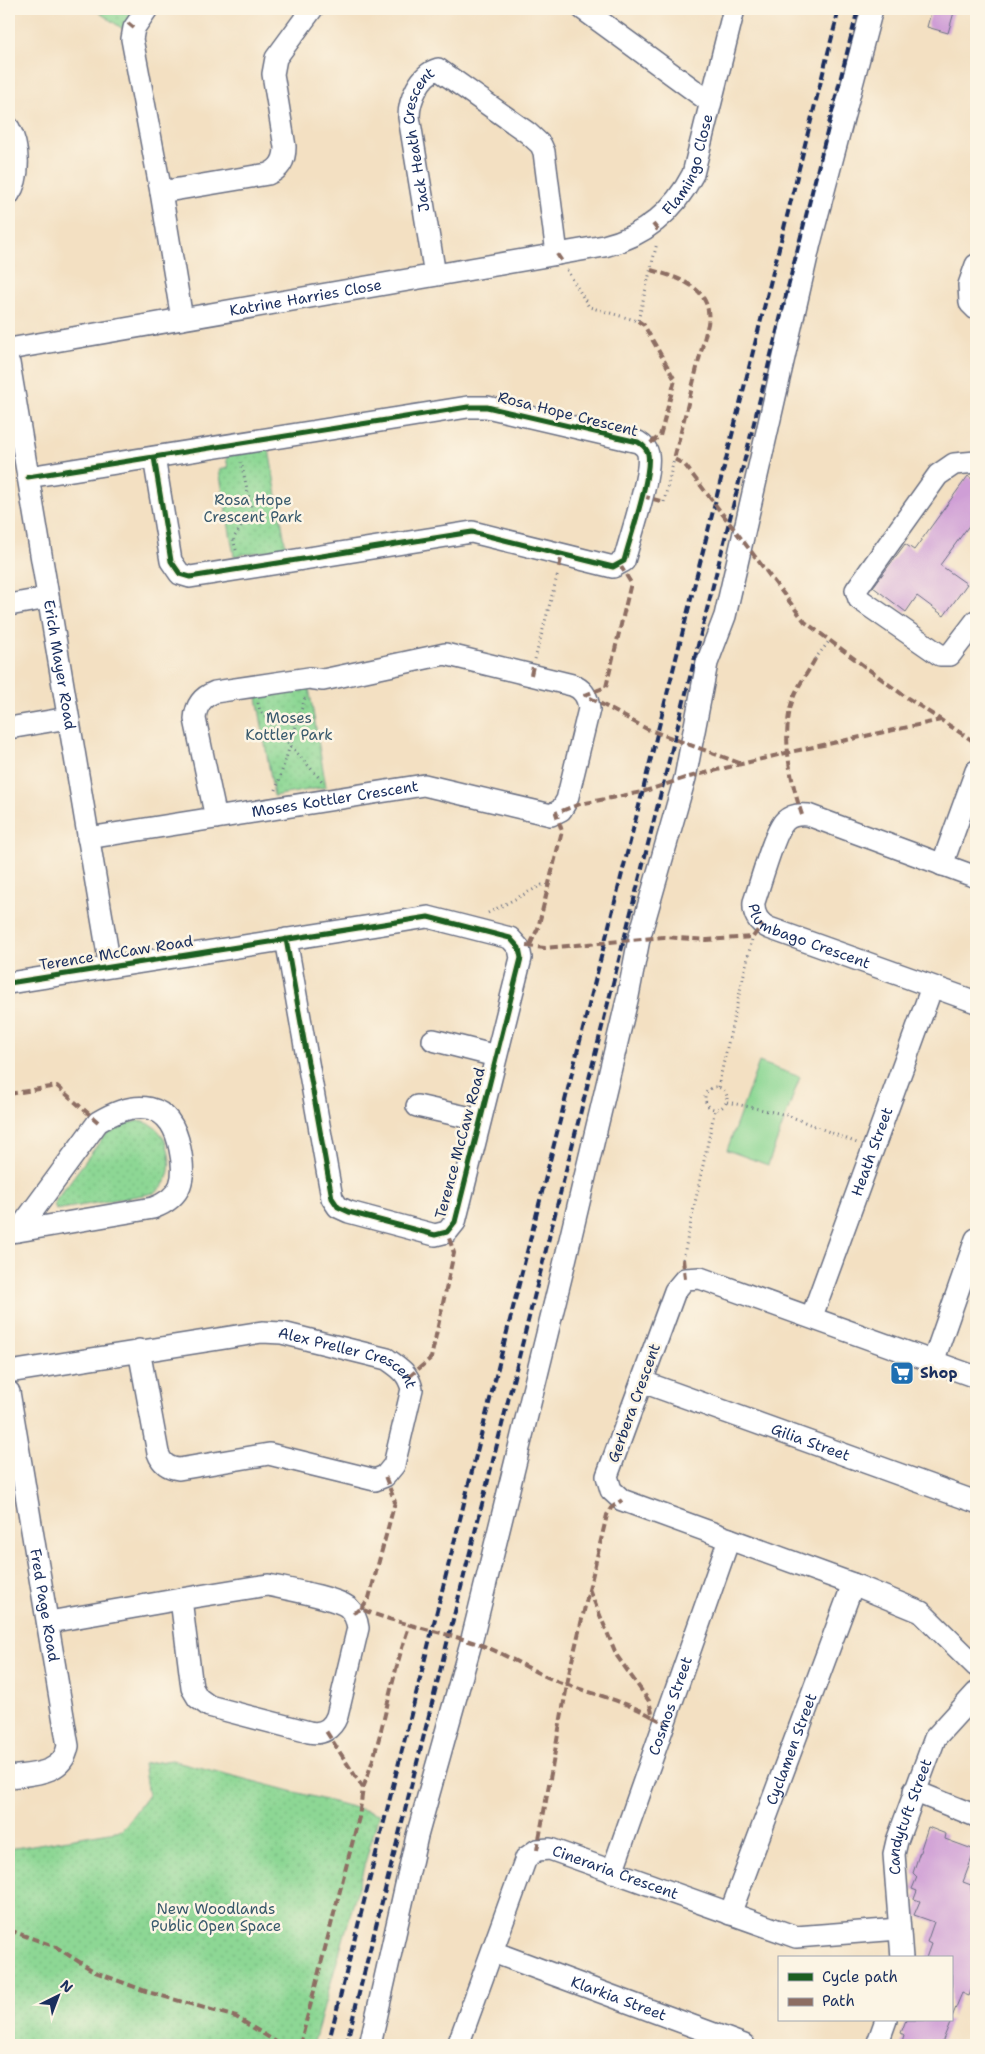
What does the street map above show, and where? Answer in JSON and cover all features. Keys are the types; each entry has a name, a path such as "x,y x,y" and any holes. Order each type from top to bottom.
{"street":[{"path":"147,9 137,22 132,39 161,192 182,319"},
{"path":"161,192 268,174 278,168 284,158 285,147 273,74 274,62 312,9"},
{"name":"Flamingo Close","path":"604,246 635,236 665,214 683,195 693,174 734,9"},
{"path":"370,2045 416,1836 473,1634 564,1265 628,996 639,938 685,778 706,664 725,616 810,243 872,9"},
{"path":"594,12 710,102"},
{"name":"Jack Heath Crescent","path":"436,275 409,117 409,103 413,94 432,71 438,69 528,132 541,145 544,152 560,259"},
{"path":"9,128 18,169 17,180 9,194"},
{"name":"Katrine Harries Close","path":"9,349 436,275 560,259 604,246"},
{"path":"976,265 969,284 970,303 976,309"},
{"name":"Erich Mayer Road","path":"9,363 110,966"},
{"name":"Rosa Hope Crescent","path":"28,477 468,407 488,407 638,442 645,447 648,455 642,496 624,561 613,567 472,532 190,577 176,571 171,561 154,457"},
{"path":"972,635 950,656 940,655 859,599 856,590 938,475 954,464 976,462"},
{"path":"9,605 48,598"},
{"name":"Moses Kottler Crescent","path":"88,838 424,786 551,815 561,810 567,800 589,709 588,702 582,691 572,685 445,654 323,680 309,678 209,694 203,698 196,711 195,719 216,818"},
{"path":"9,728 68,718"},
{"path":"942,865 976,772"},
{"name":"Plumbago Crescent","path":"976,877 808,815 798,815 790,818 780,828 754,902 754,909 762,924 976,1002"},
{"name":"Terence McCaw Road","path":"9,983 110,966 428,917 510,938 515,942 520,952 455,1222 447,1232 435,1234 349,1212 338,1207 330,1193 286,939"},
{"name":"Heath Street","path":"812,1316 932,986"},
{"path":"433,1040 496,1056"},
{"path":"417,1106 480,1120"},
{"path":"139,1108 155,1110 174,1126 184,1167 181,1184 170,1199 153,1208 14,1231 98,1122 116,1112 139,1108"},
{"path":"932,1362 976,1240"},
{"name":"Gerbera Crescent","path":"976,1376 932,1362 812,1316 700,1278 685,1279 675,1290 608,1476 611,1490 622,1500 853,1584 921,1612 976,1666"},
{"name":"Alex Preller Crescent","path":"9,1372 139,1350 271,1332 386,1359 401,1368 409,1377 412,1389 394,1465 385,1476 375,1480 269,1454 179,1469 170,1468 162,1462 158,1453 139,1350"},
{"name":"Gilia Street","path":"643,1382 976,1502"},
{"name":"Fred Page Road","path":"9,1392 67,1740 67,1753 60,1764 54,1768 9,1777"},
{"name":"Cosmos Street","path":"612,1872 729,1539"},
{"name":"Cyclamen Street","path":"730,1914 853,1584"},
{"path":"48,1622 268,1585 341,1603 353,1613 358,1628 337,1716 331,1727 314,1734 203,1703 192,1688 181,1600"},
{"name":"Candytuft Street","path":"902,1956 894,1854 914,1791 935,1738 976,1693"},
{"path":"914,1791 976,1816"},
{"name":"Cineraria Crescent","path":"458,2045 526,1858 537,1850 550,1849 796,1937 899,1929"},
{"name":"Klarkia Street","path":"493,1952 744,2045"},
{"path":"877,2045 885,2022"}],"path":[{"path":"560,259 589,307 638,321 660,233"},
{"path":"237,444 252,511 233,539 241,568"},
{"path":"664,502 674,459"},
{"path":"533,666 559,567"},
{"path":"816,659 830,640"},
{"path":"275,809 273,799 306,696 309,678"},
{"path":"254,686 260,711 324,784 328,800"},
{"path":"475,929 486,915 542,885 549,886"},
{"path":"718,1087 753,937"},
{"path":"718,1087 726,1092 727,1102 724,1106 715,1110 707,1104 706,1094 708,1090 718,1087"},
{"path":"727,1102 787,1115 864,1146"},
{"path":"683,1259 715,1110"}],"green space":[{"path":"94,9 138,9 123,29"},
{"name":"Rosa Hope Crescent Park","path":"269,449 286,548 234,556 219,470 228,468 226,456"},
{"name":"Moses Kottler Park","path":"309,688 326,787 274,796 257,697"},
{"path":"759,1062 800,1077 768,1165 727,1150"},
{"path":"137,1121 149,1124 158,1131 165,1141 169,1152 170,1164 168,1176 162,1186 154,1193 56,1210 54,1203 104,1136 121,1125"},
{"name":"New Woodlands Public Open Space","path":"172,1760 379,1814 313,2045 9,2045 9,1849 122,1830 148,1795 143,1764"}],"building":[{"path":"932,9 955,9 948,33 927,27"},
{"path":"968,476 976,482 976,516 940,565 967,584 944,616 917,596 906,612 873,587 905,544 914,550"},
{"path":"928,1827 946,1834 945,1839 975,1850 963,1882 971,1885 976,1977 969,1996 962,1993 952,2017 952,1956 927,1956 931,1944 927,1942 934,1922 914,1915 920,1901 914,1899 917,1891 912,1889 917,1877 913,1873"},
{"path":"905,2022 950,2022 941,2045 901,2045 904,2035 901,2033"}],"railway":[{"path":"328,2045 839,9"},
{"path":"346,2045 858,9"}],"marked path":[{"path":"128,23 134,28"},
{"path":"653,224 660,233"},
{"path":"557,254 563,263"},
{"path":"651,270 692,286 700,293 708,311 708,324 674,459 685,465 805,622 903,695 976,743"},
{"path":"638,321 644,325 675,380 660,436 645,447"},
{"path":"642,496 664,502"},
{"path":"559,567 562,555"},
{"path":"620,565 631,583 606,687 585,695 647,729 742,764"},
{"path":"802,815 788,756 788,725 794,696 815,659"},
{"path":"531,675 533,666"},
{"path":"530,945 538,928 562,831 556,813 580,804 642,792 685,778 790,752 941,720"},
{"path":"526,946 545,948 664,937 707,940 753,937 762,924"},
{"path":"9,1094 57,1086 98,1122"},
{"path":"409,1377 431,1358 454,1253 447,1232"},
{"path":"683,1259 685,1279"},
{"path":"361,1609 369,1598 395,1502 385,1476"},
{"path":"537,1850 570,1669 607,1515 611,1508 622,1500"},
{"path":"589,1589 617,1656 649,1701 653,1717 665,1723"},
{"path":"353,1613 361,1609 481,1645 557,1681 622,1703 653,1717"},
{"path":"363,1788 410,1624"},
{"path":"300,2045 359,1817 363,1788 326,1731"},
{"path":"9,1930 56,1947 95,1972 148,1992 236,2017 281,2045"}],"cycle path":[{"path":"28,477 468,407 487,407 638,442 647,450 648,463 644,491 624,561 613,567 472,532 190,577 180,574 171,561 154,457"},
{"path":"9,983 428,917 510,938 519,948 521,958 455,1222 447,1232 435,1235 349,1212 338,1207 332,1198 286,939"}],"place":[{"name":"Shop","path":"902,1373"}]}
